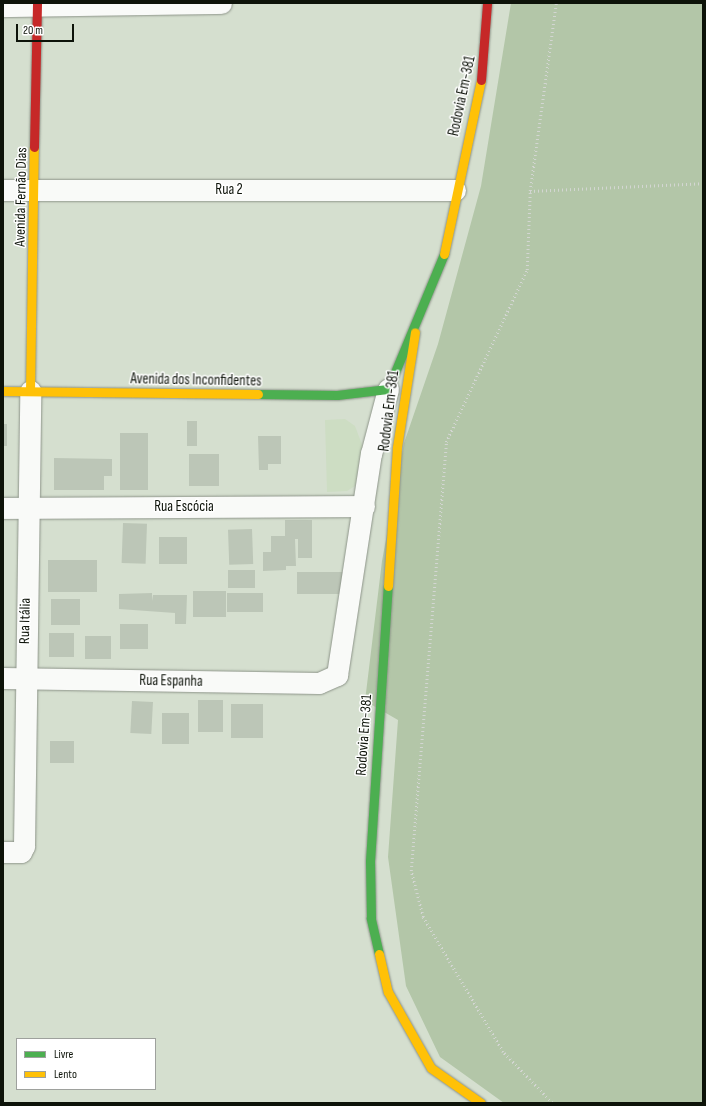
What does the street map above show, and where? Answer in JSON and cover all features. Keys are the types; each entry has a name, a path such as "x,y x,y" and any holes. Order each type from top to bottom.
{"street":[{"path":"3,6 37,4 221,3"},
{"name":"Rodovia Em-381","path":"388,389 415,332 442,264 455,190 485,64 487,3"},
{"name":"Avenida Fernão Dias","path":"30,391 36,189 37,4"},
{"name":"Rua 2","path":"3,190 455,190"},
{"name":"Rodovia Em-381","path":"415,332 397,447 370,860 371,918 388,992 408,1032 431,1068 481,1103"},
{"path":"364,506 371,454 388,389"},
{"name":"Avenida dos Inconfidentes","path":"3,391 337,395 388,389"},
{"name":"Rua Itália","path":"3,852 23,850 26,508 30,391"},
{"name":"Rua Escócia","path":"3,508 364,506"},
{"name":"Rua Espanha","path":"3,678 319,683 337,675 364,506"}],"path":[{"path":"552,1103 503,1052 423,917 411,871 446,442 527,270 530,191 556,3"},
{"path":"530,191 703,183"}],"shaded area":[{"path":"511,3 703,3 703,1103 504,1103 440,1057 406,986 388,857 398,720 365,701 382,561 404,443 438,344 481,186"},
{"path":"345,419 355,426 364,450 355,486 347,491 327,492 325,420"}],"building":[{"path":"187,421 197,421 197,446 187,446"},
{"path":"3,424 7,424 7,446 3,446"},
{"path":"120,433 148,433 148,490 120,490"},
{"path":"258,436 281,436 281,464 268,464 268,470 259,470"},
{"path":"189,454 219,454 219,486 189,486"},
{"path":"54,458 112,459 112,476 104,476 104,490 54,490"},
{"path":"285,520 312,520 312,558 298,558 298,539 295,539 296,566 286,566 286,570 263,571 263,552 271,552 271,536 285,536"},
{"path":"123,523 147,524 146,564 122,563"},
{"path":"252,529 253,564 229,565 228,530"},
{"path":"159,537 187,537 187,564 159,564"},
{"path":"48,560 97,560 97,592 48,592"},
{"path":"228,570 255,570 255,588 228,588"},
{"path":"297,572 345,572 345,594 297,594"},
{"path":"193,591 226,591 226,617 193,617"},
{"path":"152,593 152,601 153,595 187,595 186,624 175,624 175,613 119,609 119,594"},
{"path":"227,593 263,593 263,612 227,612"},
{"path":"51,599 80,599 80,625 51,625"},
{"path":"120,624 148,624 148,649 120,649"},
{"path":"49,633 74,633 74,657 49,657"},
{"path":"85,636 111,636 111,659 85,659"},
{"path":"198,700 223,700 223,732 198,732"},
{"path":"132,701 153,702 151,734 130,733"},
{"path":"231,704 263,704 263,738 231,738"},
{"path":"162,713 189,713 189,744 162,744"},
{"path":"50,741 74,741 74,763 50,763"}],"traffic: fast":[{"path":"258,394 337,395 388,389 444,254"},
{"path":"379,954 371,918 370,861 388,586"}],"traffic: slow":[{"path":"444,254 481,80"},
{"path":"30,391 34,147"},
{"path":"388,586 397,447 415,332"},
{"path":"3,391 258,394"},
{"path":"379,954 388,992 431,1068 481,1103"}],"traffic: jam":[{"path":"34,147 37,3"},
{"path":"481,80 487,3"}]}
